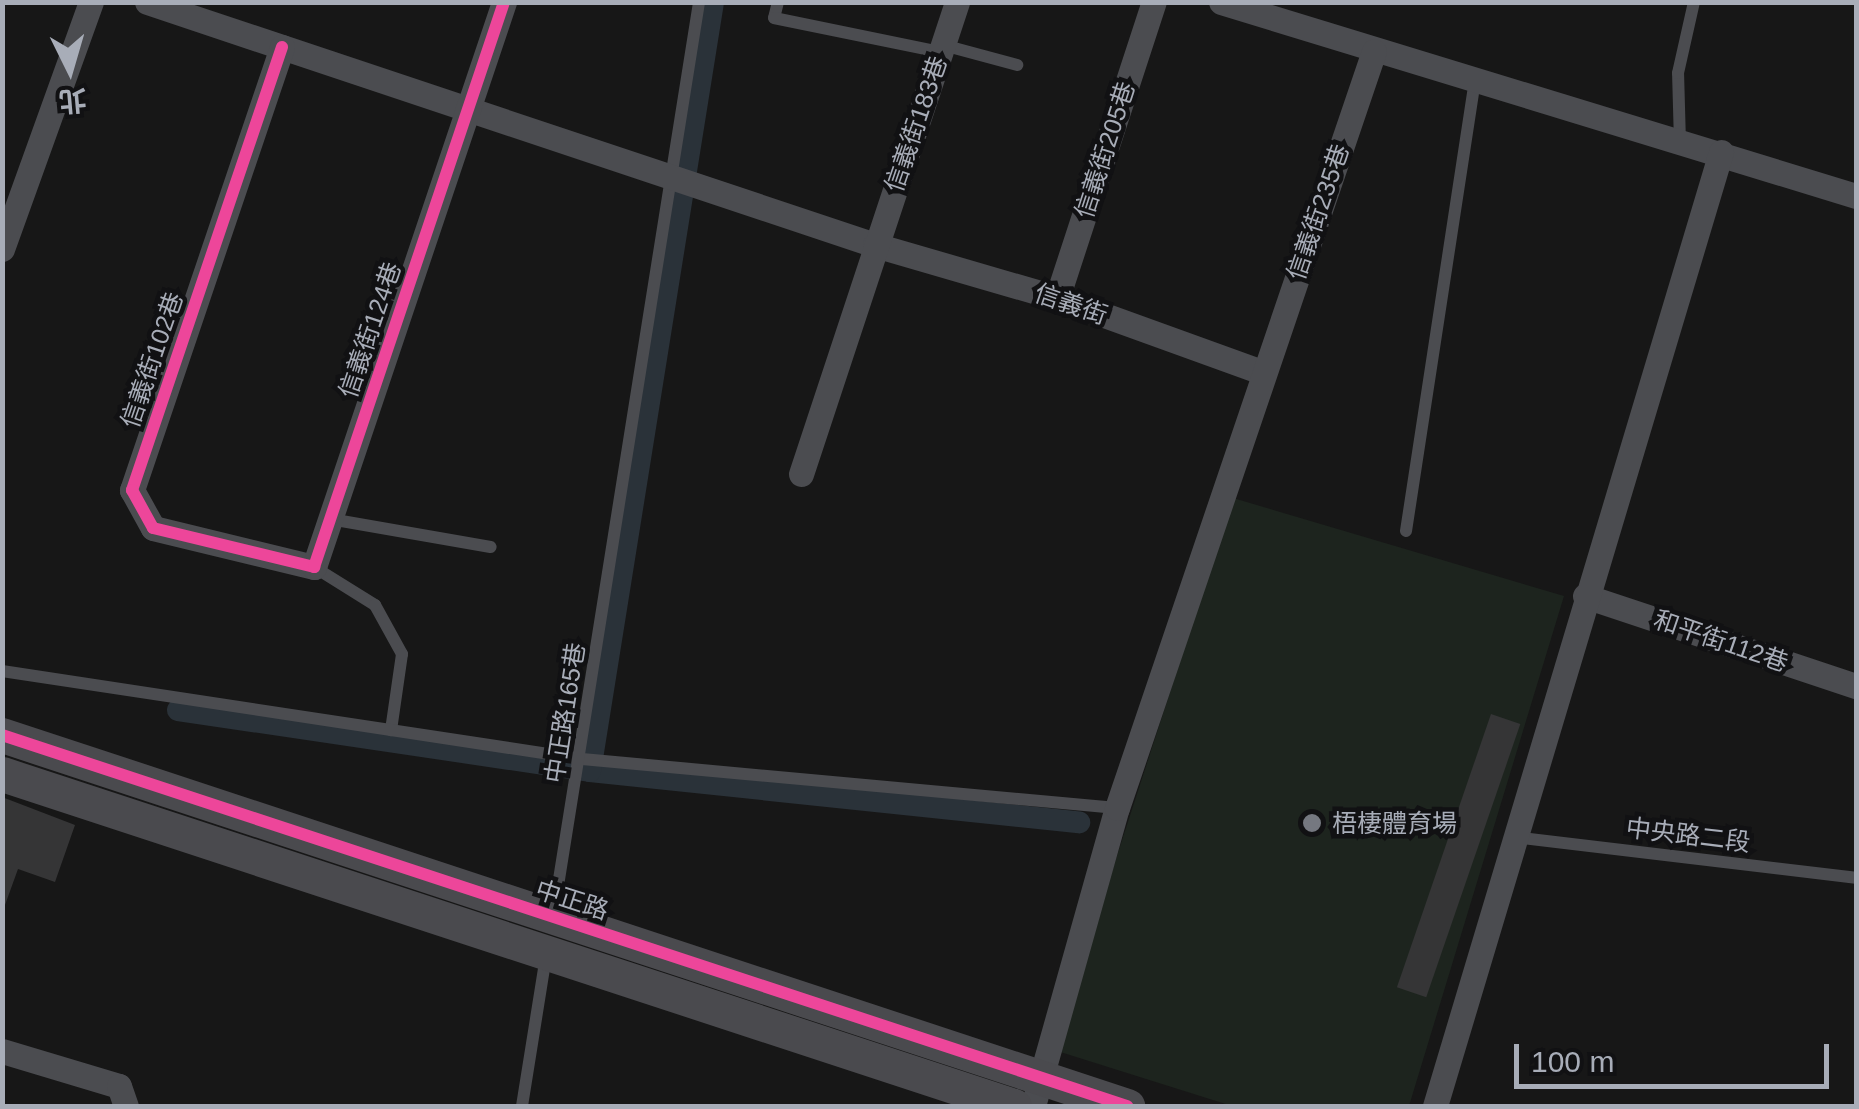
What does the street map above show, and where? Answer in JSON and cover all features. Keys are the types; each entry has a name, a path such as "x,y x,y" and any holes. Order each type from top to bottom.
{"street":[{"path":"2,249 90,2"},
{"name":"信義街124巷","path":"314,567 504,2"},
{"name":"信義街183巷","path":"801,474 957,2"},
{"name":"信義街205巷","path":"1057,298 1154,2"},
{"path":"1222,2 1856,196"},
{"name":"信義街","path":"164,5 875,245 1057,298 1261,372"},
{"name":"信義街102巷","path":"282,47 132,490 153,528 314,567"},
{"name":"信義街235巷","path":"1261,372 1374,51"},
{"path":"1434,1106 1721,152"},
{"path":"1037,1093 1117,808 1261,372"},
{"name":"和平街112巷","path":"1585,596 1856,686"},
{"name":"中正路","path":"2,735 553,918 1037,1093 1127,1106"},
{"path":"2,774 1014,1106"},
{"path":"2,1051 119,1086 126,1106"}],"lane":[{"name":"中正路165巷","path":"522,1106 582,759 622,479 700,2"},
{"path":"778,2 774,18 1017,65"},
{"path":"1680,144 1678,73 1694,2"},
{"path":"1406,531 1475,81"},
{"path":"330,519 491,547"},
{"path":"314,567 375,605 402,654 391,730"},
{"path":"2,671 582,759 1117,808"},
{"name":"中央路二段","path":"1514,837 1856,878"}],"shaded area":[{"name":"梧棲體育場","path":"1233,498 1564,596 1409,1106 1232,1106 1054,1050"}],"building":[{"path":"1491,714 1520,724 1426,997 1397,987"},
{"path":"2,797 75,825 55,882 18,869 5,905"}],"waterway":[{"path":"590,771 713,2"},
{"path":"178,710 590,771 1079,822"}],"cycle path":[{"path":"282,47 132,490 153,528 314,567 504,2"},
{"path":"2,735 1127,1106"}],"place":[{"name":"梧棲體育場","path":"1312,823"}]}
